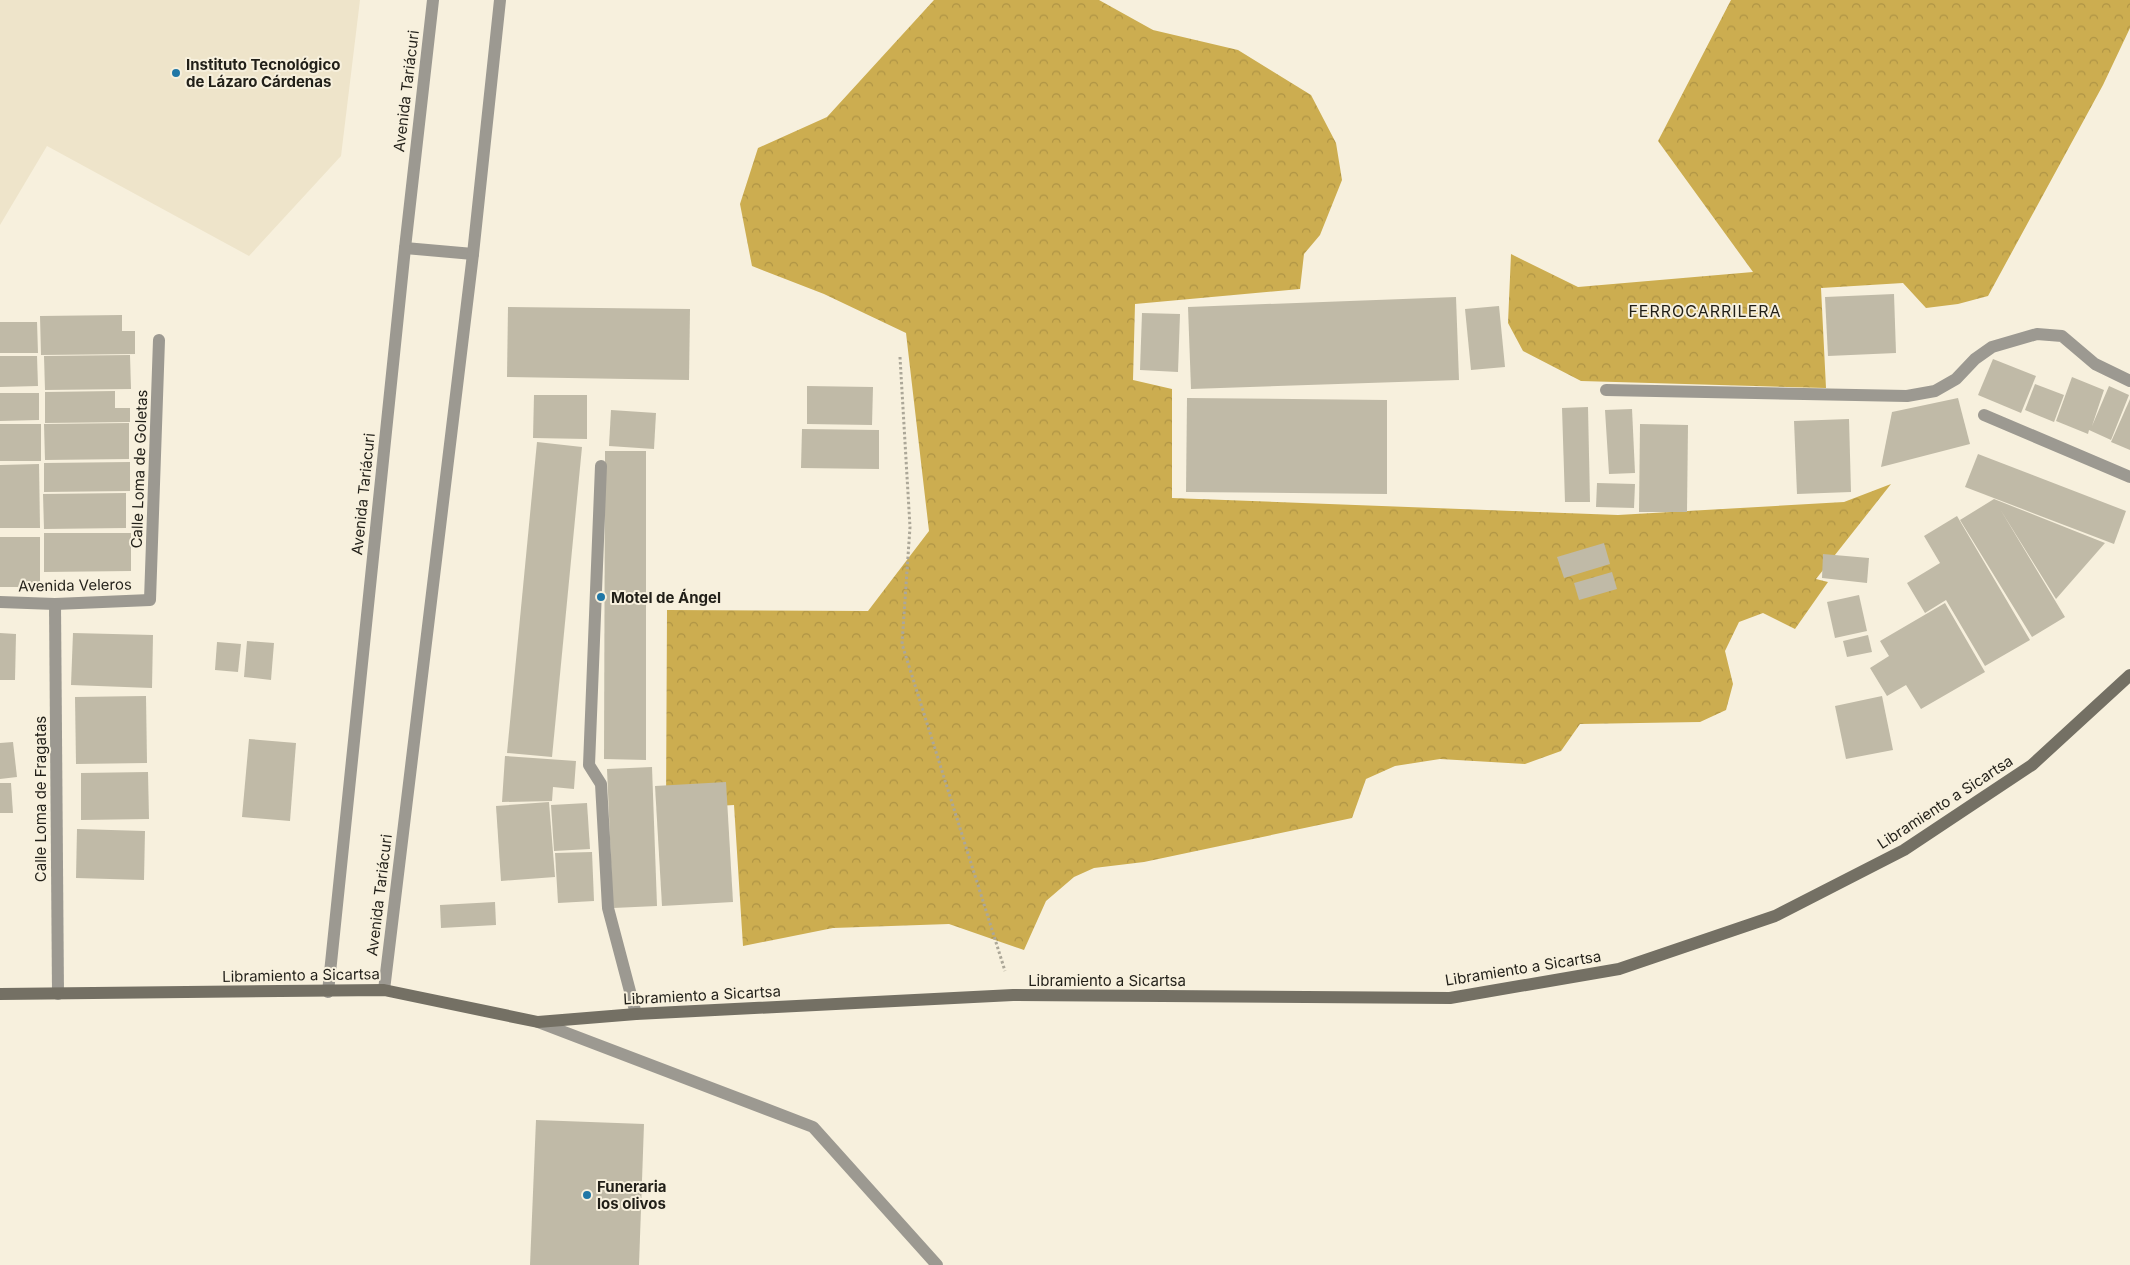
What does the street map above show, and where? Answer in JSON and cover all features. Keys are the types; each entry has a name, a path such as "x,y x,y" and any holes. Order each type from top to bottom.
{"main road":[{"name":"Libramiento a Sicartsa","path":"0,994 384,990 538,1022 636,1014 1013,995 1450,998 1619,970 1775,916 1904,850 2032,765 2130,675"}],"street":[{"name":"Avenida Tariácuri","path":"328,992 405,248 433,0"},
{"name":"Avenida Tariácuri","path":"384,990 473,254 500,0"},
{"path":"405,248 473,254"},
{"path":"1606,390 1907,396 1935,391 1956,379 1975,359 1992,347 2037,334 2062,336 2095,364 2130,381"},
{"name":"Calle Loma de Goletas","path":"150,600 160,340"},
{"path":"1984,415 2130,477"},
{"path":"601,466 589,765 601,784 608,908 636,1014"},
{"name":"Avenida Veleros","path":"0,602 55,604 150,600"},
{"name":"Calle Loma de Fragatas","path":"55,604 58,994"},
{"path":"538,1022 813,1127 937,1265"}],"path":[{"path":"900,357 910,527 902,644 1013,995"}],"shaded area":[{"name":"Instituto Tecnológico de Lázaro Cárdenas","path":"0,0 360,0 341,156 249,256 47,146 0,225"}],"green space":[{"path":"934,0 1099,0 1153,30 1238,50 1311,95 1336,143 1342,180 1320,235 1304,254 1300,289 1135,304 1133,380 1172,389 1172,498 1618,515 1844,502 1891,484 1816,579 1828,582 1795,629 1763,613 1739,622 1725,651 1733,684 1726,710 1700,722 1580,724 1561,751 1525,764 1440,759 1395,766 1366,779 1352,818 1144,862 1094,868 1074,877 1046,901 1024,950 949,924 833,928 743,946 734,805 666,809 667,610 868,611 929,531 906,333 824,294 752,266 740,204 758,148 827,117"},
{"path":"1731,0 2130,0 2130,28 2103,85 1988,296 1958,304 1926,308 1903,283 1821,288 1826,388 1581,381 1523,351 1508,323 1511,254 1578,287 1753,272 1658,141"}],"building":[{"path":"1894,294 1896,353 1828,356 1825,297"},
{"path":"1456,297 1459,380 1191,389 1188,307"},
{"path":"1499,306 1505,367 1471,370 1465,309"},
{"path":"508,307 690,309 689,380 507,377"},
{"path":"1142,313 1180,314 1178,372 1140,370"},
{"path":"122,315 122,331 135,331 135,354 41,355 40,316"},
{"path":"0,322 37,322 38,353 0,353"},
{"path":"130,355 131,389 45,390 44,356"},
{"path":"0,356 37,356 38,386 0,387"},
{"path":"1993,359 2036,376 2021,413 1978,395"},
{"path":"2072,377 2104,390 2092,426 2109,386 2129,395 2111,440 2089,430 2088,434 2056,421"},
{"path":"2035,384 2064,395 2054,422 2025,410"},
{"path":"807,386 873,387 872,425 807,424"},
{"path":"115,391 115,408 130,408 130,422 45,423 45,392"},
{"path":"0,393 39,393 39,420 0,421"},
{"path":"534,395 587,395 587,439 533,438"},
{"path":"1187,398 1387,400 1387,494 1186,492"},
{"path":"1958,398 1970,444 1881,467 1892,412"},
{"path":"2130,399 2130,450 2111,442"},
{"path":"1588,407 1590,502 1565,502 1562,408"},
{"path":"1632,409 1635,473 1609,474 1605,410"},
{"path":"611,410 656,413 654,449 609,446"},
{"path":"1849,419 1851,492 1797,494 1794,421"},
{"path":"129,423 129,459 45,460 44,424"},
{"path":"0,424 41,424 41,461 0,461"},
{"path":"1640,424 1688,425 1687,512 1639,512"},
{"path":"802,429 879,430 879,469 801,468"},
{"path":"537,442 582,447 552,757 507,753"},
{"path":"605,451 646,451 646,760 604,759"},
{"path":"1978,454 2126,511 2114,544 1965,487"},
{"path":"130,462 130,491 44,492 44,463"},
{"path":"39,464 40,528 0,528 0,465"},
{"path":"1597,483 1635,484 1634,508 1596,507"},
{"path":"126,493 126,528 44,529 43,494"},
{"path":"1994,499 2105,543 2056,599 2000,509 2065,617 2032,637 1960,520"},
{"path":"1957,516 2030,640 1985,666 1946,600 1925,613 1907,583 1940,563 1924,536"},
{"path":"44,533 131,533 131,571 44,572"},
{"path":"0,537 40,537 40,587 0,587"},
{"path":"1604,543 1610,564 1564,578 1557,557"},
{"path":"1823,554 1869,558 1867,583 1822,578"},
{"path":"1612,572 1617,589 1579,600 1574,583"},
{"path":"1859,595 1867,631 1835,638 1827,602"},
{"path":"1945,603 1985,672 1921,709 1906,685 1887,696 1870,668 1889,656 1880,641"},
{"path":"0,633 16,634 15,680 0,680"},
{"path":"73,633 153,635 152,688 71,685"},
{"path":"1868,635 1872,652 1847,657 1843,641"},
{"path":"247,641 274,643 271,680 244,677"},
{"path":"217,642 241,644 238,672 215,670"},
{"path":"146,696 147,763 76,764 75,697"},
{"path":"1882,696 1893,750 1846,759 1835,706"},
{"path":"249,739 296,743 290,821 242,817"},
{"path":"13,742 17,777 0,779 0,743"},
{"path":"505,756 576,761 574,789 553,787 552,801 502,802"},
{"path":"652,767 657,906 613,908 607,769"},
{"path":"148,772 149,819 81,820 81,773"},
{"path":"726,782 733,902 662,906 655,786"},
{"path":"0,783 11,783 13,813 0,813"},
{"path":"549,802 555,877 501,881 496,806"},
{"path":"587,803 590,849 554,851 551,805"},
{"path":"77,829 145,831 144,880 76,878"},
{"path":"592,852 594,901 558,903 555,853"},
{"path":"495,902 496,925 441,928 440,905"},
{"name":"Funeraria los olivos","path":"536,1120 644,1124 639,1265 530,1265"}],"place":[{"name":"Instituto Tecnológico de Lázaro Cárdenas","path":"176,73"},
{"name":"Motel de Ángel","path":"601,597"},
{"name":"Funeraria los olivos","path":"587,1195"}],"district":[{"name":"FERROCARRILERA","path":"1705,311"}]}
